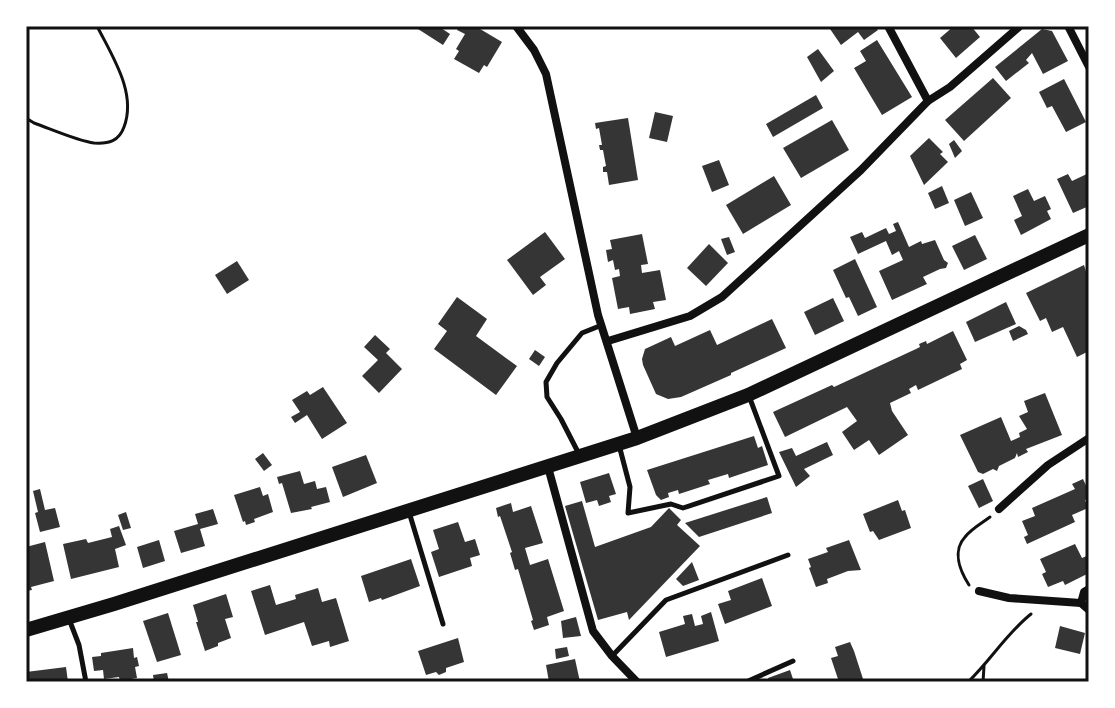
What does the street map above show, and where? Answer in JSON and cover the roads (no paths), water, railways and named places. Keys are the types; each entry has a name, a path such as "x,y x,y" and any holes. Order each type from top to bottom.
{"main road":[{"path":"26,630 637,438 748,395 1089,235"}],"street":[{"path":"516,26 534,50 546,74 585,258 637,438"},
{"path":"888,26 928,101"},
{"path":"608,341 690,316 722,297 861,170 928,101 950,87 1020,26"},
{"path":"1068,26 1089,67"},
{"path":"999,509 1048,465 1089,438"},
{"path":"548,467 593,631 637,682"},
{"path":"1081,603 1084,592 1089,589"},
{"path":"979,591 1009,598 1081,603 1089,610"}],"lane":[{"path":"580,457 547,397 546,382 582,333 602,325"},
{"path":"619,444 630,487 628,513 671,504 683,508 779,476 748,395"},
{"path":"409,511 443,624"},
{"path":"612,656 666,600 788,555"},
{"path":"68,619 79,645 86,682"},
{"path":"746,682 793,661"}]}
